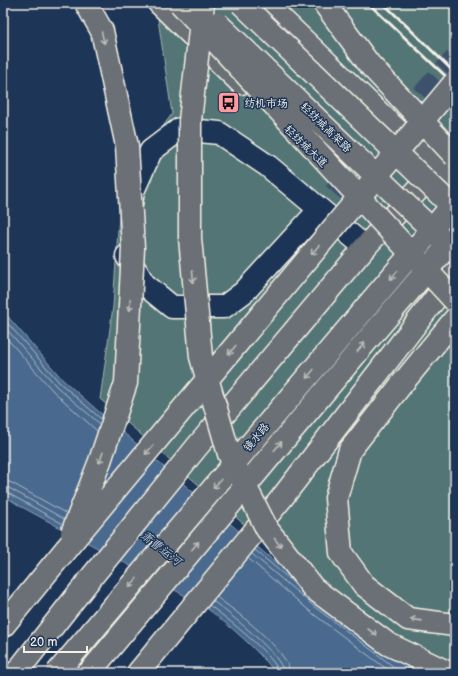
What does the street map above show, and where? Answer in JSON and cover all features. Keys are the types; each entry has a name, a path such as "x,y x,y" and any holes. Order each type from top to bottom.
{"main road":[{"path":"66,549 100,460 126,383 133,248 127,146 102,31 86,3"},
{"name":"轻纺城大道","path":"158,3 386,223 453,280"},
{"path":"180,3 455,301"},
{"name":"轻纺城高架路","path":"196,3 455,252"},
{"path":"203,3 190,121 190,238 201,357 229,454 267,529 313,588 388,644 449,673"},
{"path":"241,3 455,210"},
{"path":"265,3 455,186"},
{"path":"324,3 369,64 455,156"},
{"path":"3,626 455,82"},
{"path":"16,673 196,448 365,247 437,169"},
{"name":"镜水路","path":"57,673 455,202"},
{"path":"89,673 455,237"},
{"path":"138,673 281,499 453,280"},
{"path":"455,319 400,385 350,450 336,498 341,553 364,585 408,619 455,625"}],"street":[{"path":"312,218 244,292 224,307 172,307 144,284 124,253 134,191 151,151 180,129 219,133 268,166 365,247"}],"green space":[{"path":"148,3 455,3 455,673 415,673 100,399 113,307 121,184 172,114 157,12"}],"water":[{"name":"萧曹运河","path":"3,311 63,380 105,417 321,601 417,673 276,673 260,654 242,637 204,606 20,506 3,495"}],"tunnel":[{"path":"312,218 455,59"}],"railway":[{"path":"368,3 455,85"},
{"path":"383,3 455,73"}],"place":[{"name":"纺机市场","path":"229,103"}]}
